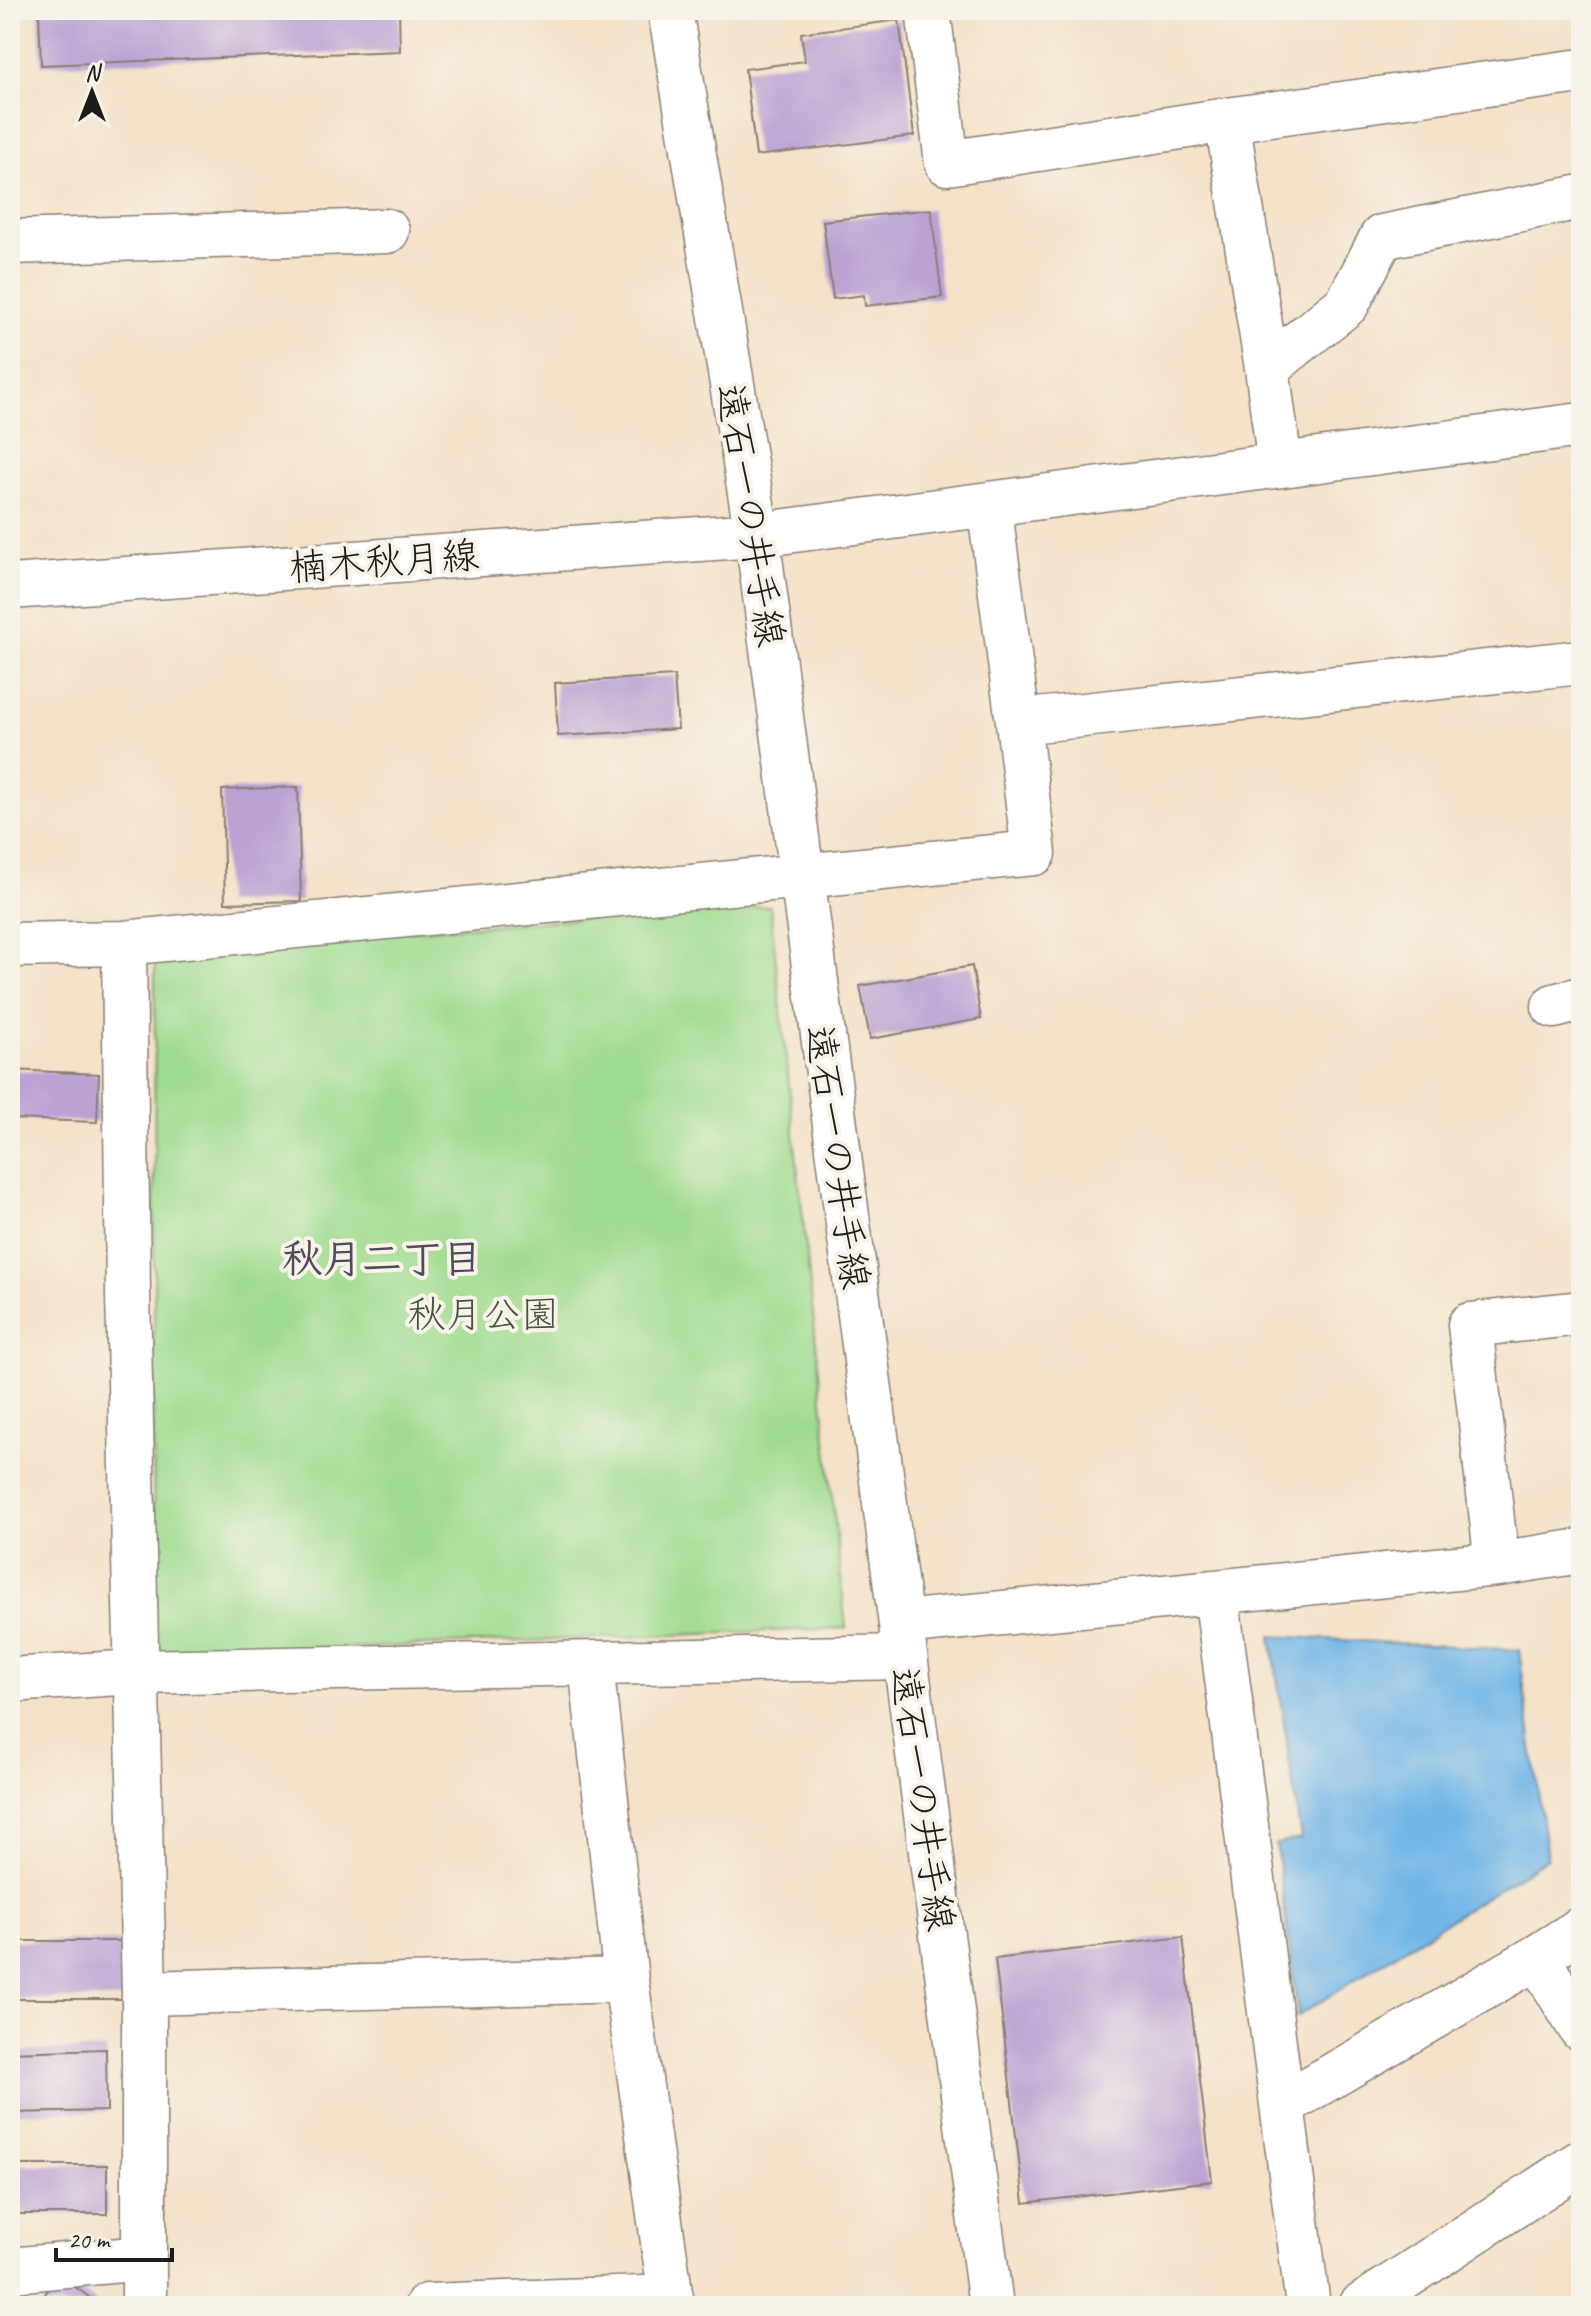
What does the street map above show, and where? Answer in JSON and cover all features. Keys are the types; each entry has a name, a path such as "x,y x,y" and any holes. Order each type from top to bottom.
{"street":[{"name":"遠石一の井手線","path":"670,10 757,535 991,2306"},
{"path":"928,10 947,163 1581,71"},
{"path":"1227,120 1280,465"},
{"path":"1267,368 1347,304 1382,237 1581,197"},
{"path":"10,242 387,231"},
{"name":"楠木秋月線","path":"10,587 757,535 1581,425"},
{"path":"10,945 124,943 1034,853 989,504"},
{"path":"1018,722 1581,662"},
{"path":"124,943 135,1672 144,1993 144,2306"},
{"path":"1497,1564 1470,1325 1581,1313"},
{"path":"10,1680 135,1672 591,1665 902,1640 1216,1593 1497,1564 1581,1551"},
{"path":"1216,1593 1308,2306"},
{"path":"427,2306 672,2301 626,1980 591,1665"},
{"path":"1282,2105 1581,1929"},
{"path":"1537,1957 1581,2029"},
{"path":"144,1993 626,1980"},
{"path":"1361,2306 1581,2162"},
{"path":"10,2270 144,2258"}],"green space":[{"name":"秋月公園","path":"770,906 846,1628 153,1656 155,948"}],"water":[{"path":"1271,1636 1519,1650 1547,1858 1298,2016 1276,1844 1301,1839"}],"building":[{"path":"399,10 400,51 41,65 39,12"},
{"path":"899,20 914,136 756,156 745,69 805,61 801,33"},
{"path":"931,209 942,297 865,306 864,295 833,299 823,221"},
{"path":"674,676 678,729 558,736 555,683"},
{"path":"298,787 301,901 225,903 222,790"},
{"path":"972,966 981,1019 870,1039 860,986"},
{"path":"10,1070 99,1074 97,1122 10,1119"},
{"path":"1183,1937 1212,2181 1024,2203 995,1959"},
{"path":"10,1941 122,1941 122,1999 10,1999"},
{"path":"106,2049 107,2111 10,2113 10,2052"},
{"path":"10,2165 107,2165 107,2214 10,2214"},
{"path":"59,2275 101,2306 47,2306 40,2301"}],"district":[{"name":"秋月二丁目","path":"382,1258"}]}
